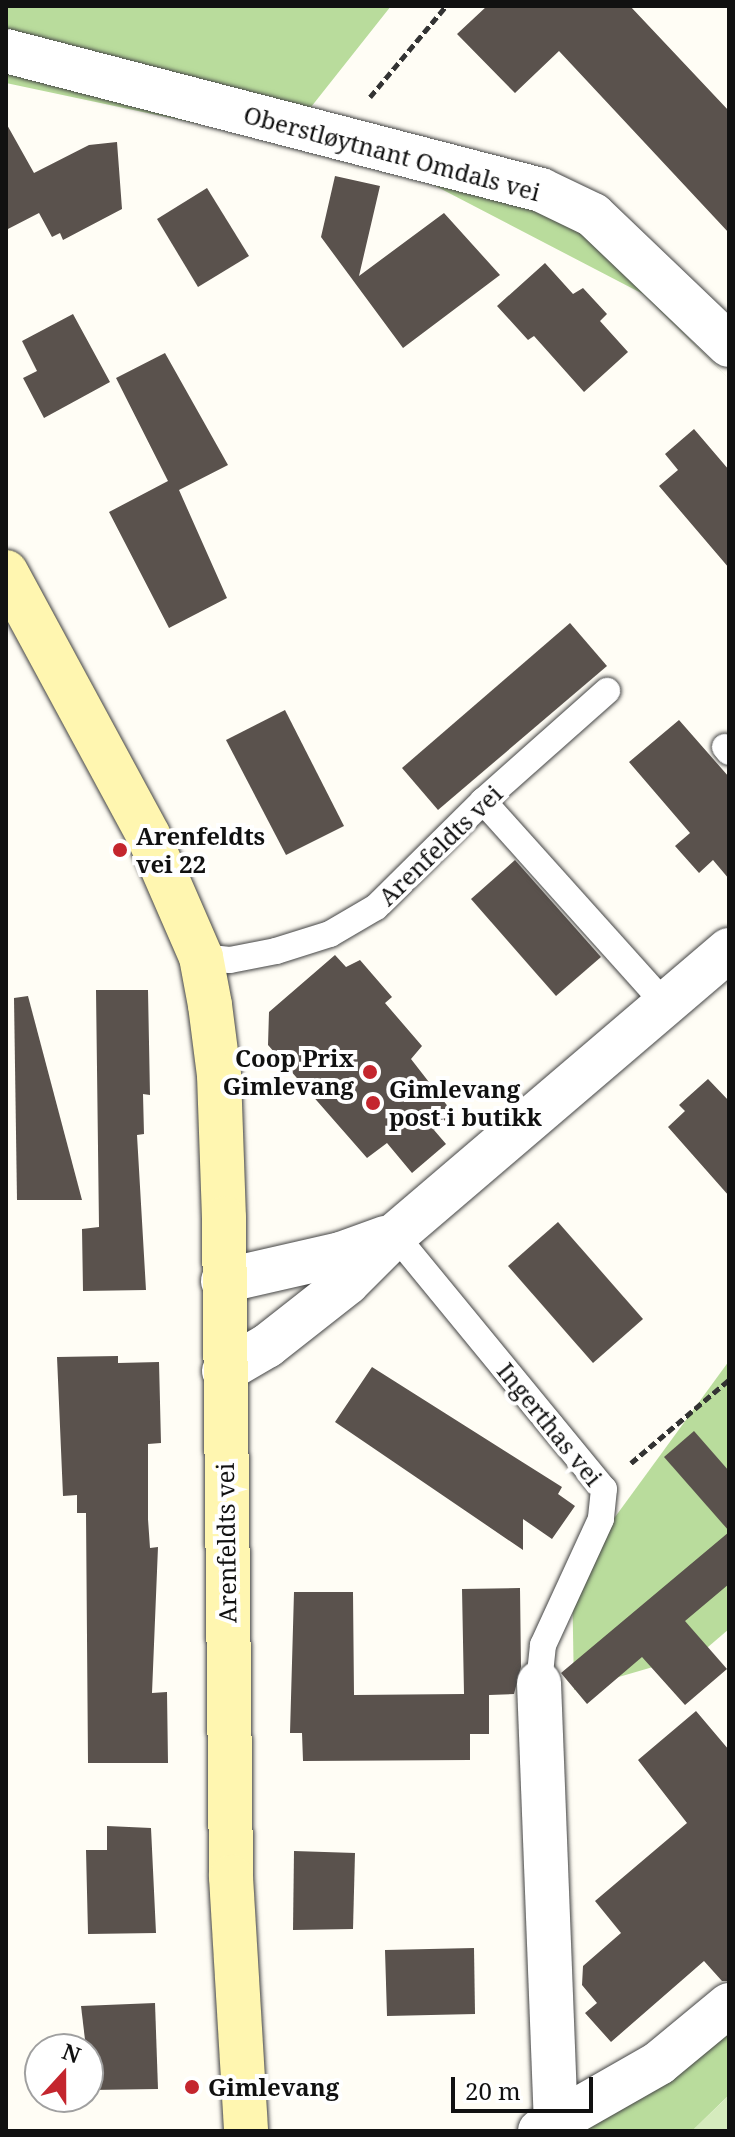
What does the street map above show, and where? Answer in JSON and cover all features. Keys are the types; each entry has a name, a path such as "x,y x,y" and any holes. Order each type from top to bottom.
{"street":[{"name":"Oberstløytnant Omdals vei","path":"6,51 541,190 593,215 729,345"},
{"name":"Arenfeldts vei","path":"6,572 148,835 201,957 219,1075 231,1877 246,2131"},
{"path":"224,1371 303,1320 395,1235 729,950"},
{"path":"223,1281 341,1254 395,1235"},
{"path":"539,1683 548,2128 659,2063 729,2005"}],"lane":[{"name":"Arenfeldts vei","path":"201,957 230,960 330,934 376,907 483,801 607,691"},
{"path":"483,801 665,1004"},
{"name":"Ingerthas vei","path":"395,1235 604,1489 601,1519 543,1645 539,1683"}],"path":[{"path":"329,136 386,81 446,6"},
{"path":"604,1489 673,1422 729,1380"}],"green space":[{"path":"6,6 391,6 296,126 541,190 729,379 643,294 397,166 6,83"},
{"path":"729,1361 729,1629 701,1653 574,1690 572,1576"},
{"path":"729,2009 729,2095 692,2131 536,2131"},
{"path":"729,2095 729,2131 692,2131 719,2105"}],"building":[{"path":"487,6 630,6 729,111 729,233 559,51 515,93 457,34"},
{"path":"6,123 34,173 89,145 117,142 122,209 63,240 60,233 52,237 39,213 6,230"},
{"path":"335,176 380,186 359,276 444,213 500,275 403,348 321,237"},
{"path":"207,188 249,256 198,287 157,219"},
{"path":"545,263 573,294 583,288 607,314 600,321 628,352 584,392 534,336 528,340 497,306"},
{"path":"73,314 110,382 44,418 23,378 37,371 22,341"},
{"path":"165,353 228,465 179,490 227,598 169,628 109,512 168,481 116,378"},
{"path":"694,429 729,470 729,568 659,486 678,470 665,454"},
{"path":"570,623 607,666 438,810 402,768"},
{"path":"285,710 344,826 286,855 226,740"},
{"path":"679,720 729,777 729,879 713,860 699,873 675,846 690,833 629,762"},
{"path":"515,860 601,957 556,996 471,899"},
{"path":"335,955 346,967 360,960 392,997 385,1003 422,1046 411,1059 453,1113 434,1130 446,1144 412,1173 387,1143 367,1158 268,1045 269,1012"},
{"path":"96,990 148,990 150,1095 143,1094 144,1134 137,1135 146,1290 83,1291 82,1229 99,1227"},
{"path":"28,996 82,1200 17,1200 14,998"},
{"path":"708,1079 729,1101 729,1196 668,1127 685,1111 679,1105"},
{"path":"558,1222 643,1319 593,1363 508,1266"},
{"path":"118,1356 118,1363 159,1362 161,1443 148,1444 148,1519 150,1548 158,1547 152,1693 167,1692 168,1763 88,1763 86,1513 77,1513 77,1495 63,1496 57,1357"},
{"path":"372,1367 562,1487 558,1494 575,1506 552,1539 523,1519 523,1550 335,1422"},
{"path":"694,1431 729,1471 729,1531 664,1457"},
{"path":"729,1532 729,1584 685,1621 727,1669 685,1705 642,1657 587,1704 561,1673"},
{"path":"520,1588 521,1667 514,1694 489,1695 489,1734 470,1734 470,1760 303,1761 302,1733 290,1733 294,1592 353,1592 354,1695 464,1694 462,1589"},
{"path":"696,1711 729,1750 729,1981 722,1981 704,1961 611,2042 585,2013 597,2003 582,1985 583,1966 621,1933 595,1901 687,1823 638,1760"},
{"path":"107,1826 151,1828 156,1933 88,1934 86,1850 107,1850"},
{"path":"294,1851 355,1853 353,1929 293,1930"},
{"path":"474,1948 475,2014 387,2016 385,1950"},
{"path":"155,2003 158,2089 104,2090 104,2033 84,2033 81,2006"}],"place":[{"name":"Arenfeldts vei 22","path":"120,850"},
{"name":"Coop Prix Gimlevang","path":"370,1072"},
{"name":"Gimlevang post i butikk","path":"373,1103"},
{"name":"Gimlevang","path":"192,2087"}]}
